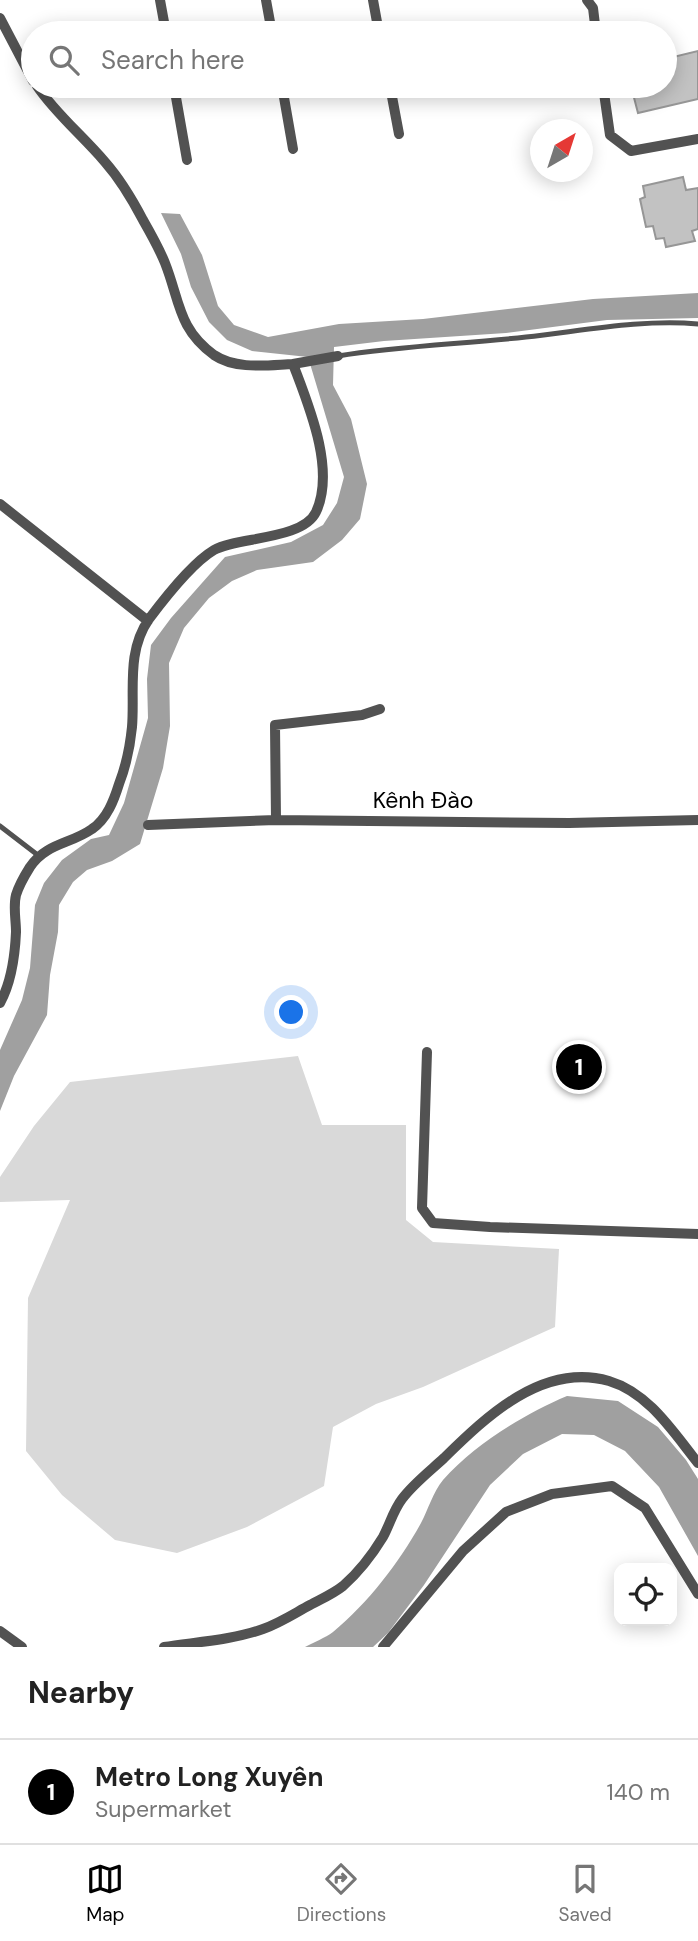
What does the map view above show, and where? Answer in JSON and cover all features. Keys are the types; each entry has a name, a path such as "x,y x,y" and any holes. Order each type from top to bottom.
{"street":[{"path":"160,0 164,21"},
{"path":"266,0 270,21"},
{"path":"373,0 377,21"},
{"path":"587,0 593,8 595,21"},
{"path":"0,18 21,58"},
{"path":"45,98 105,162 123,186 164,262 185,326 194,337 217,357 228,362 255,366 298,363 338,356"},
{"path":"176,98 187,160"},
{"path":"284,98 293,149"},
{"path":"392,98 399,134"},
{"path":"605,98 610,135 631,151 698,139"},
{"path":"0,1003 8,988 16,932 15,897 19,886 38,856 59,842 93,828 111,806 129,751 132,674 139,638 148,621 187,575 217,548 264,539 305,523 313,517 321,491 321,454 298,363"},
{"path":"0,504 148,621"},
{"path":"276,820 275,725 362,715 380,709"},
{"name":"Kênh Đào","path":"148,825 276,820 698,820"},
{"path":"427,1052 422,1208 433,1223 698,1234"},
{"path":"164,1647 261,1630 340,1589 373,1552 384,1535 391,1515 413,1488 502,1406 524,1392 549,1383 579,1377 610,1382 628,1391 656,1410 698,1463"},
{"path":"383,1647 463,1551 497,1520 506,1512 552,1494 612,1486 645,1508 698,1594"},
{"path":"0,1631 22,1647"}],"lane":[{"path":"338,356 398,347 477,342 624,326 698,324"},
{"path":"0,826 38,856"}],"shaded area":[{"path":"161,213 180,214 202,255 218,306 234,325 268,337 339,324 423,319 593,299 698,293 698,318 607,320 506,333 334,347 333,385 351,419 367,484 360,519 342,540 313,562 257,570 232,581 209,598 184,628 169,663 170,726 163,768 140,844 112,861 87,870 73,882 59,905 47,1015 14,1076 0,1111 0,1050 22,1000 30,968 35,905 44,883 62,860 91,839 109,835 124,803 148,718 147,679 151,645 225,557 291,542 323,525 337,503 344,477 308,357 252,351 227,340 209,322 191,287 181,254"},
{"path":"298,1056 322,1125 406,1125 406,1220 433,1242 559,1249 555,1327 423,1387 376,1404 333,1427 324,1486 247,1527 177,1553 115,1540 62,1495 26,1451 28,1298 70,1200 0,1202 0,1177 34,1126 70,1082"},
{"path":"567,1396 618,1401 658,1427 686,1460 698,1479 698,1556 659,1487 625,1451 594,1435 562,1434 523,1454 490,1485 424,1585 388,1633 373,1647 305,1647 333,1632 382,1582 421,1523 439,1485 455,1467 500,1432"}],"building":[{"path":"698,51 698,99 638,113 634,98 677,98 677,56"},
{"path":"683,177 686,190 698,188 698,229 692,231 695,241 666,247 664,238 656,239 653,226 646,227 640,199 645,197 643,186"}],"place":[{"name":"Metro Long Xuyên","path":"579,1067"}]}
